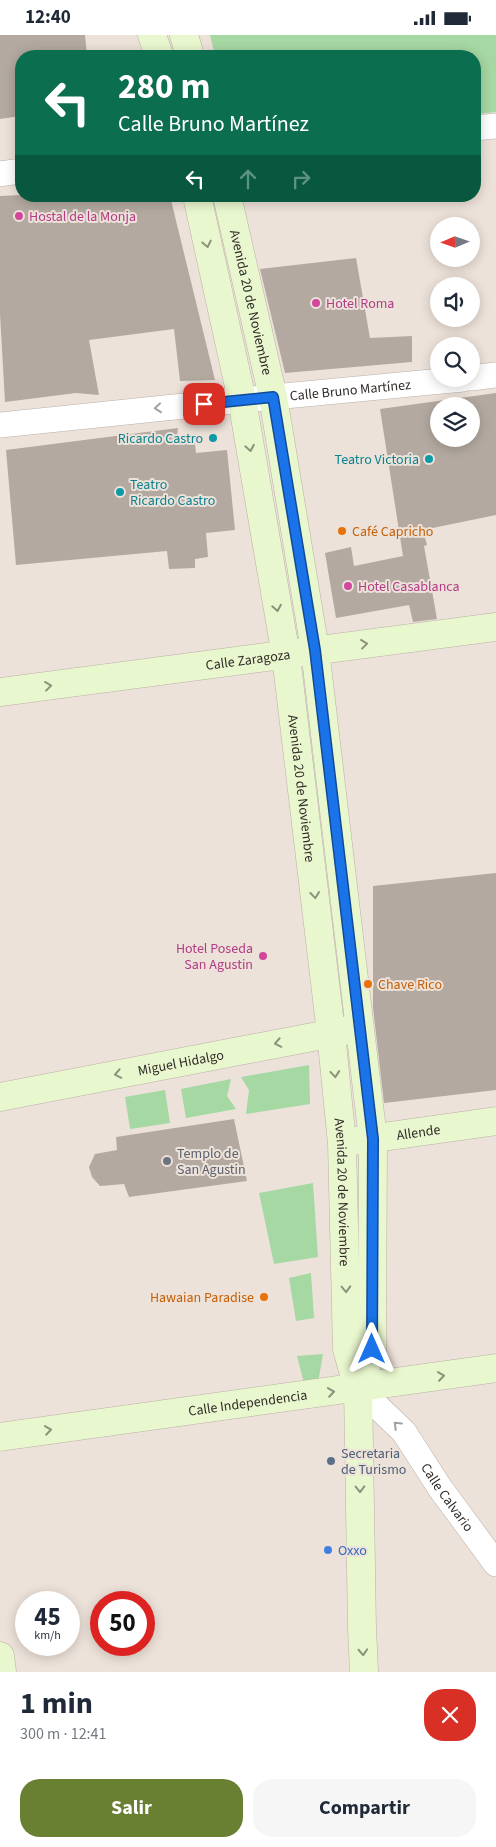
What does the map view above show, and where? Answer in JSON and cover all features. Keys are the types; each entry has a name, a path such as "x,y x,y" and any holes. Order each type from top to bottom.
{"main road":[{"path":"152,35 157,50"},
{"path":"184,35 188,50"},
{"name":"Avenida 20 de Noviembre","path":"198,202 242,400 286,656 331,1033 342,1143 347,1349 358,1388 364,1672"},
{"name":"Avenida 20 de Noviembre","path":"228,202 273,397 315,650 373,1139 372,1349 358,1388"},
{"name":"Calle Zaragoza","path":"0,692 496,627"},
{"name":"Miguel Hidalgo","path":"0,1097 360,1029"},
{"name":"Allende","path":"342,1143 496,1121"},
{"name":"Calle Independencia","path":"0,1437 496,1368"},
{"path":"0,1656 2,1672"}],"street":[{"path":"481,127 496,126"},
{"path":"0,173 15,172"},
{"path":"480,377 496,375"},
{"name":"Calle Bruno Martínez","path":"0,425 430,382"},
{"name":"Calle Calvario","path":"358,1388 404,1432 440,1489 496,1564"}],"green space":[{"path":"210,35 496,35 496,112 481,113 481,50 214,50"},
{"path":"309,1065 310,1104 246,1114 249,1090 241,1077"},
{"path":"231,1079 227,1096 236,1109 186,1118 181,1089"},
{"path":"165,1090 170,1123 130,1129 125,1097"},
{"path":"313,1183 318,1257 274,1264 259,1193"},
{"path":"311,1273 314,1318 296,1321 289,1278"},
{"path":"323,1354 318,1383 304,1383 297,1356"}],"building":[{"path":"0,35 85,35 86,50 15,50 15,117 0,119"},
{"path":"15,195 15,202 171,202 215,380 180,381 174,329 89,340 99,395 76,393 5,402 0,314 0,196"},
{"name":"Hotel Roma","path":"356,258 370,338 412,336 412,362 285,373 260,269"},
{"path":"496,393 496,515 423,530 427,545 424,546 437,619 413,622 409,605 336,618 325,553 351,547 354,566 403,556 380,409 430,402 430,447 480,447 480,397 467,397"},
{"name":"Teatro Ricardo Castro","path":"178,428 177,436 194,434 196,453 227,450 235,530 206,533 208,557 195,559 195,568 169,569 167,551 16,565 6,450"},
{"path":"496,873 496,1090 384,1103 373,1008 373,886"},
{"name":"Templo de San Agustin","path":"234,1119 247,1181 129,1197 124,1184 100,1186 92,1177 89,1167 95,1154 117,1150 116,1137"}],"place":[{"name":"Hostal de la Monja","path":"19,216"},
{"name":"Hotel Roma","path":"316,303"},
{"name":"Ricardo Castro","path":"213,438"},
{"name":"Teatro Victoria","path":"429,459"},
{"name":"Teatro Ricardo Castro","path":"120,492"},
{"name":"Café Capricho","path":"342,531"},
{"name":"Hotel Casablanca","path":"348,586"},
{"name":"Hotel Poseda San Agustin","path":"263,956"},
{"name":"Chave Rico","path":"368,984"},
{"name":"Templo de San Agustin","path":"167,1161"},
{"name":"Hawaian Paradise","path":"264,1297"},
{"name":"Secretaria de Turismo","path":"331,1461"},
{"name":"Oxxo","path":"328,1550"}],"route":[{"path":"204,404 273,397 315,650 373,1139 372,1349"}]}
